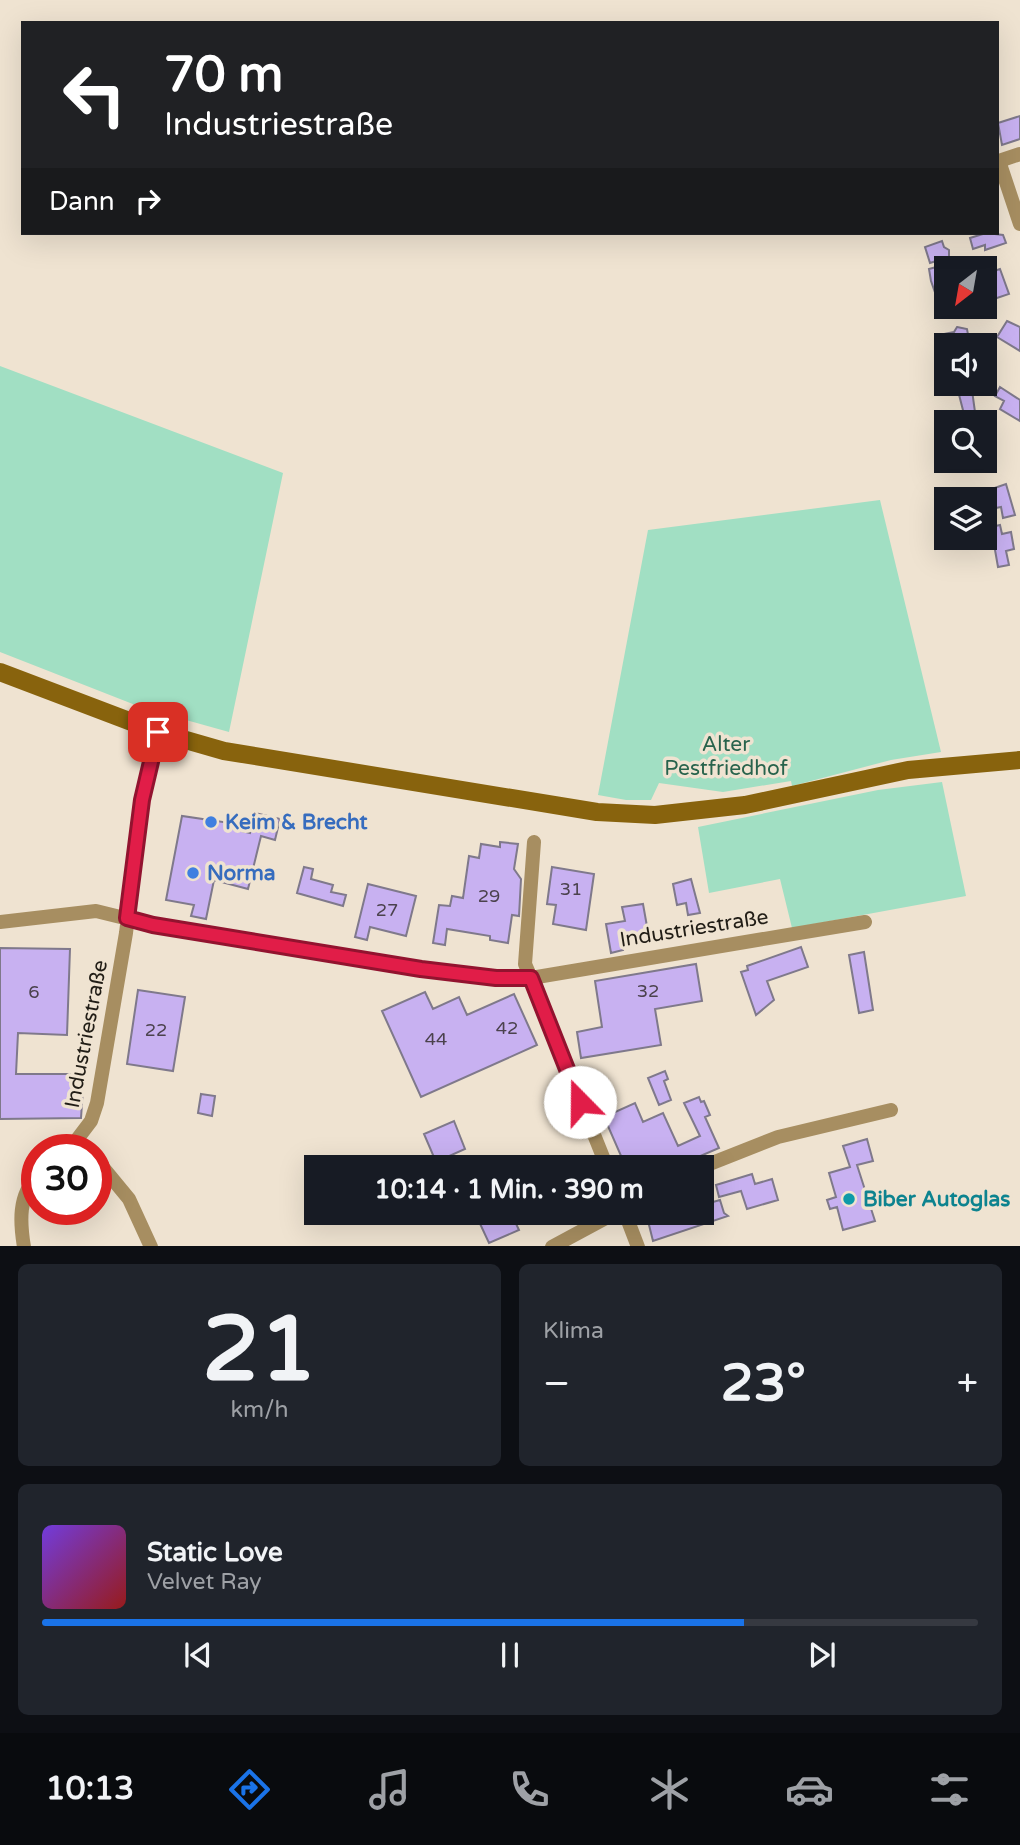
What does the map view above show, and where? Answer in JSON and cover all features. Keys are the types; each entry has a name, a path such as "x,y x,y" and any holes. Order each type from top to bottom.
{"street":[{"path":"1020,154 999,161 1020,224"},
{"path":"0,672 158,732 255,757 597,812 655,815 745,805 874,777 951,765 1020,760"},
{"name":"Industriestraße","path":"84,1134 97,1103 127,918 142,800 158,732"},
{"path":"534,842 525,964 602,1155"},
{"path":"0,922 96,911 127,918"},
{"name":"Industriestraße","path":"127,918 153,925 421,969 496,978 531,978 865,922"},
{"path":"714,1162 778,1137 891,1110"},
{"path":"112,1179 129,1199 151,1246"},
{"path":"21,1218 24,1246"},
{"path":"554,1246 593,1225"},
{"path":"630,1225 638,1246"}],"green space":[{"path":"0,366 283,473 229,732 143,708 0,652"},
{"name":"Alter Pestfriedhof","path":"880,500 941,752 891,760 792,786 791,781 723,792 659,783 651,800 626,800 598,795 648,530"},
{"path":"942,782 966,896 792,928 780,879 709,893 698,827 878,790"}],"building":[{"path":"1020,116 1020,139 1002,145 999,123"},
{"path":"980,235 1003,235 1006,243 985,250 985,245 973,249 970,238"},
{"path":"942,241 944,247 949,250 949,256 934,256 934,262 930,263 925,247"},
{"path":"934,268 934,290 931,281 929,269"},
{"path":"998,270 1009,294 998,298"},
{"path":"1007,321 1020,327 1020,351 997,337"},
{"path":"957,327 967,329 968,333 949,333 954,332"},
{"path":"1000,387 1020,400 1020,421 1000,409 1004,401 995,396"},
{"path":"959,396 973,396 975,410 963,410"},
{"path":"1006,484 1015,515 1003,518 1001,507 997,508 997,487"},
{"path":"1000,525 1002,534 1011,532 1014,549 1006,551 1009,565 998,567 995,550 997,526"},
{"name":"Norma","path":"255,813 280,819 275,840 261,836 248,889 214,880 206,919 191,916 194,905 166,900 182,816 230,823 229,828 250,833"},
{"path":"500,842 518,844 514,869 521,879 519,916 512,915 508,943 490,940 490,936 447,929 445,945 433,943 439,905 450,906 452,896 463,898 469,856 479,858 481,844 500,847"},
{"path":"304,867 313,869 311,879 333,885 331,892 346,895 343,906 297,893"},
{"path":"552,867 594,874 586,930 553,924 556,905 547,904"},
{"path":"691,879 700,913 688,915 686,903 677,905 673,884"},
{"path":"368,884 416,896 406,936 370,927 367,940 355,937"},
{"path":"643,904 648,932 621,937 623,950 611,953 606,924 625,921 622,907"},
{"path":"801,947 808,967 767,981 774,1000 756,1015 741,972 748,970 747,966"},
{"path":"0,948 70,949 67,1035 18,1033 16,1074 84,1074 81,1118 0,1119"},
{"path":"864,952 873,1010 859,1013 849,955"},
{"path":"696,964 702,1001 655,1009 661,1045 581,1058 577,1032 602,1027 595,981"},
{"path":"138,990 185,997 173,1071 127,1064"},
{"path":"425,992 433,1009 459,997 467,1015 514,994 537,1045 421,1097 382,1011"},
{"path":"665,1071 668,1079 664,1081 671,1100 659,1105 648,1078"},
{"path":"201,1094 215,1096 212,1116 198,1113"},
{"path":"699,1097 701,1102 704,1101 710,1115 705,1117 719,1148 703,1155 621,1155 604,1117 635,1103 643,1122 663,1113 678,1146 700,1136 684,1103"},
{"path":"454,1121 465,1149 452,1155 433,1155 424,1134"},
{"name":"Biber Autoglas","path":"867,1139 873,1161 857,1165 875,1221 843,1230 837,1207 830,1209 827,1200 836,1197 829,1173 850,1167 843,1146"},
{"path":"752,1174 755,1184 772,1179 778,1200 747,1209 741,1191 719,1197 716,1185"},
{"path":"720,1200 724,1213 728,1216 714,1221 714,1202"},
{"path":"481,1225 517,1225 519,1230 489,1243"},
{"path":"649,1225 701,1225 653,1241"}],"place":[{"name":"Keim & Brecht","path":"211,822"},
{"name":"Norma","path":"193,873"},
{"name":"Biber Autoglas","path":"849,1199"}],"route":[{"path":"158,732 142,800 127,918 153,925 421,969 496,978 531,978 580,1102"}]}
